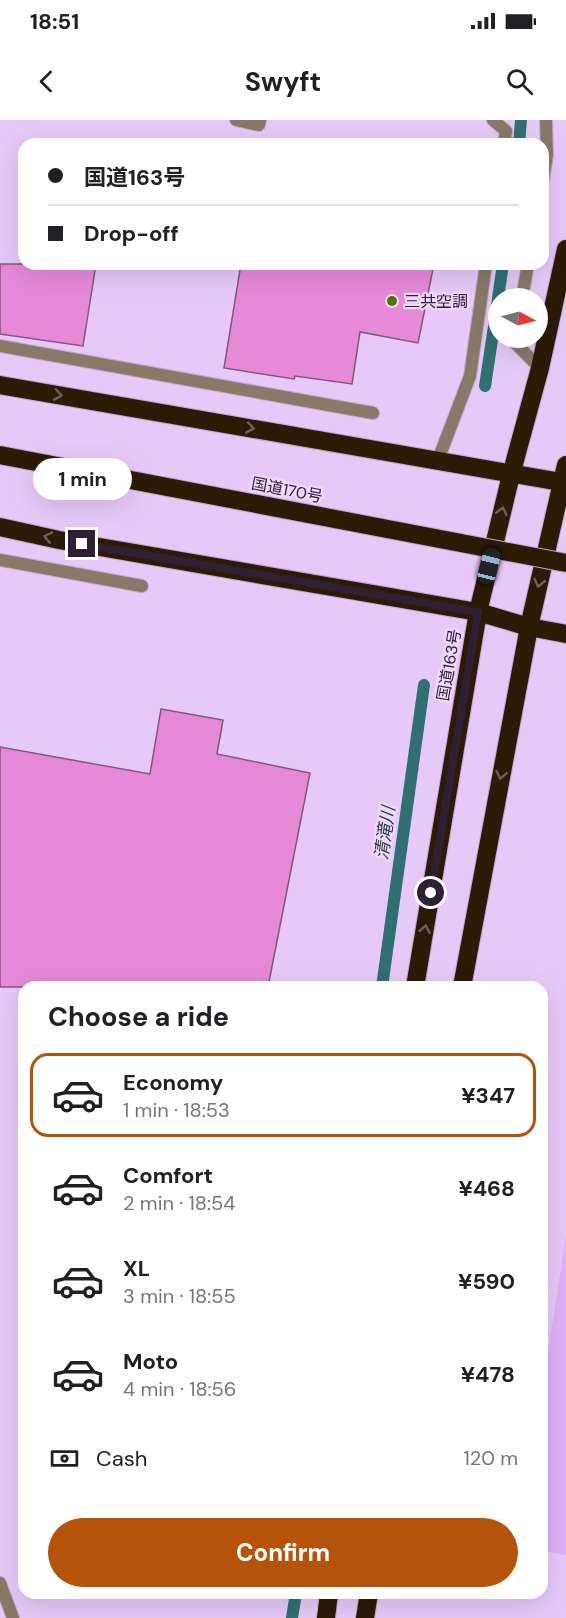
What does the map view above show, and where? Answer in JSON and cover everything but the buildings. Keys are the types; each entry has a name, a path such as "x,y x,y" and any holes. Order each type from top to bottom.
{"highway":[{"name":"国道163号","path":"416,981 478,612 540,368 566,249"},
{"path":"0,385 438,460 511,475 565,477 529,627 463,981"},
{"name":"国道170号","path":"0,455 566,563"},
{"path":"0,527 59,540 478,612 529,627 566,634"},
{"path":"326,1618 328,1599"},
{"path":"365,1618 368,1599"}],"street":[{"path":"236,120 259,125 260,120"},
{"path":"493,120 505,132"},
{"path":"546,120 547,138"},
{"path":"438,460 470,376 485,270"},
{"path":"524,288 527,270"},
{"path":"0,346 373,413"},
{"path":"520,348 540,368"},
{"path":"0,560 142,586"},
{"path":"0,1583 13,1618"}],"shaded area":[{"path":"566,1236 566,1555 548,1552 548,1352"}],"waterway":[{"name":"清滝川","path":"520,138 521,120"},
{"name":"清滝川","path":"499,288 502,270"},
{"name":"清滝川","path":"485,386 491,348"},
{"name":"清滝川","path":"383,981 424,685"},
{"name":"清滝川","path":"292,1618 295,1599"}],"place":[{"name":"三共空調","path":"392,301"}],"route":[{"path":"82,544 478,612 431,893"}]}
